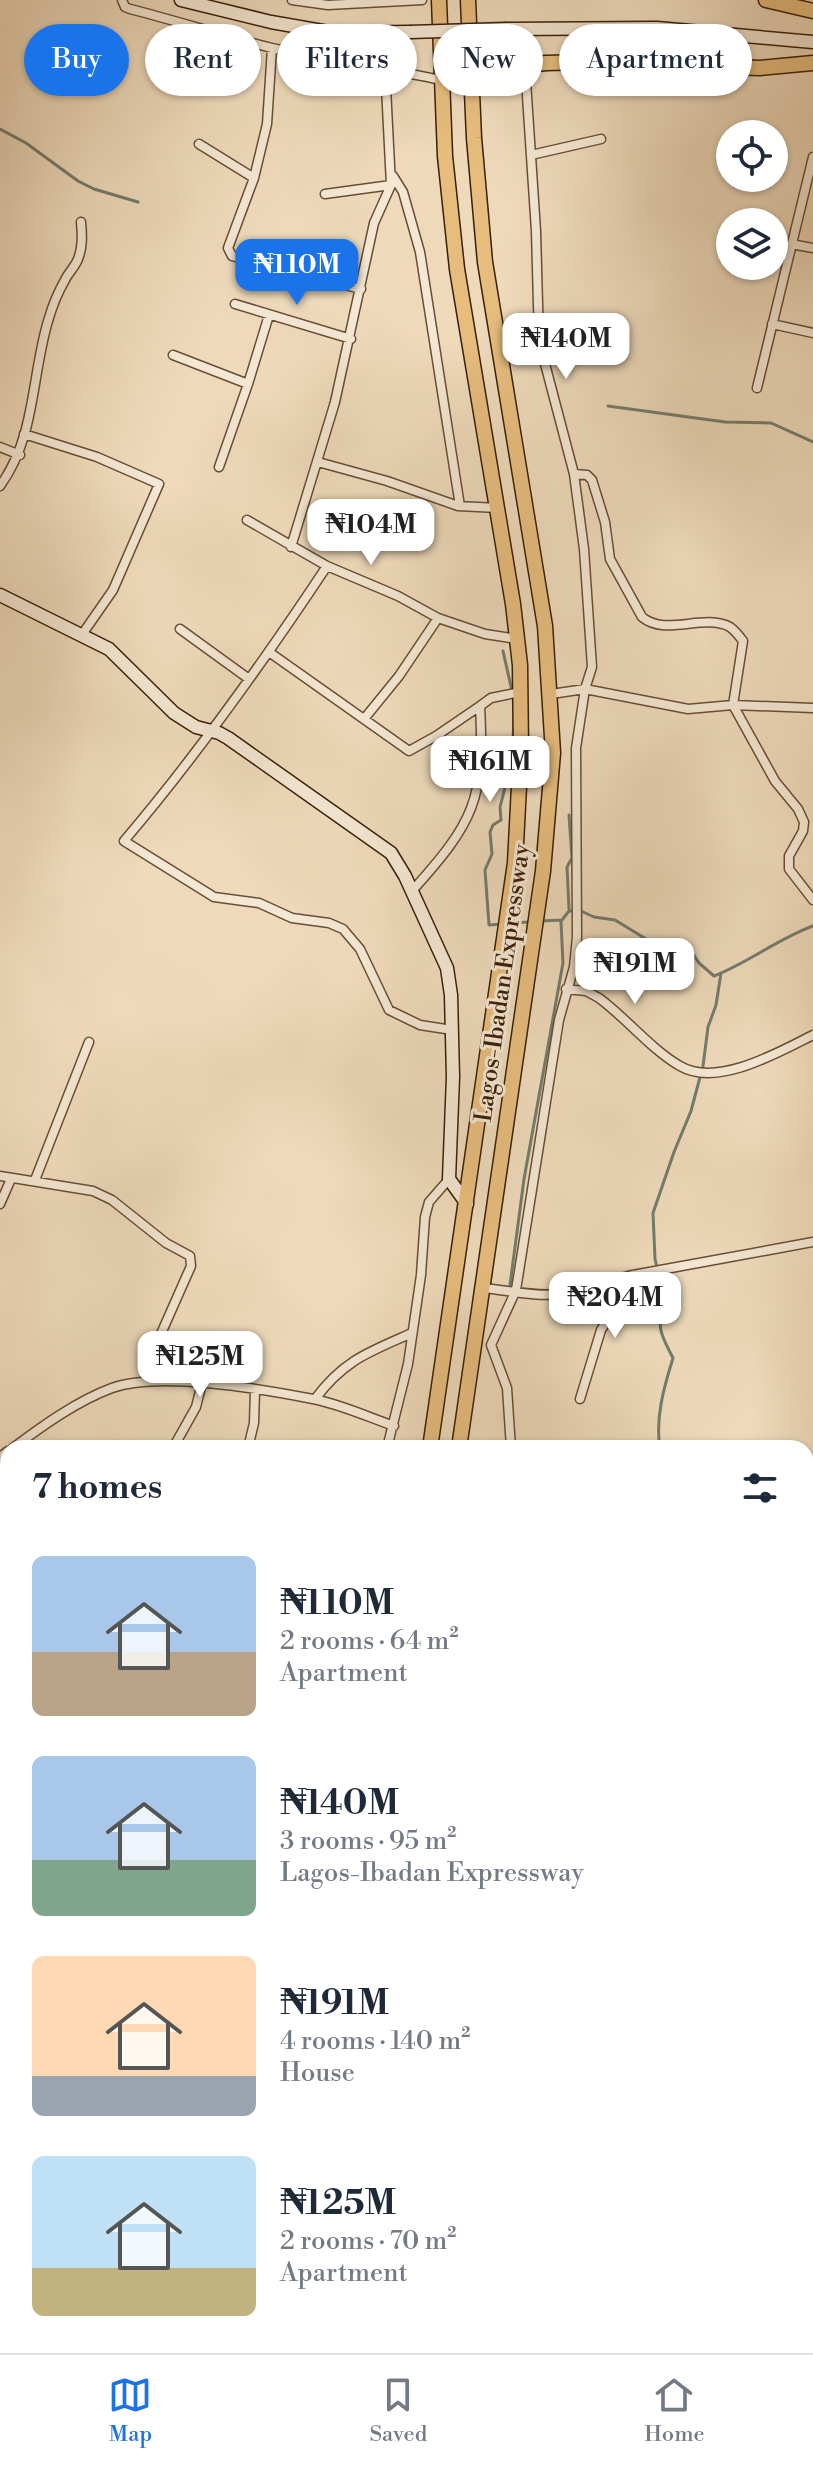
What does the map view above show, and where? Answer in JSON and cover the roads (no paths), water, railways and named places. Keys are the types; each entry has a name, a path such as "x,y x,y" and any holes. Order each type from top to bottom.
{"highway":[{"name":"Lagos-Ibadan Expressway","path":"439,0 440,24"},
{"name":"Lagos-Ibadan Expressway","path":"468,0 469,24"},
{"path":"766,0 795,2 813,11"},
{"path":"543,65 614,62 760,68 813,63"},
{"name":"Lagos-Ibadan Expressway","path":"431,1440 515,863 520,795 517,639 457,269 442,96"},
{"name":"Lagos-Ibadan Expressway","path":"460,1440 543,871 553,753 551,694 535,554 485,262 472,96"}],"street":[{"path":"122,0 125,7 130,9 277,49"},
{"path":"181,0 271,22 334,33 657,28 813,42"},
{"path":"292,0 328,5 358,1 422,0"},
{"path":"272,48 267,124 254,178 228,248 232,256 361,289"},
{"path":"291,547 351,339 374,223 392,180 387,96"},
{"path":"510,1440 507,1388 491,1345 516,1290 566,989 574,967 577,937 576,748 585,689 592,667 584,549 574,474 539,341 527,96"},
{"path":"531,155 601,139"},
{"path":"199,144 254,178"},
{"path":"757,388 813,157"},
{"path":"325,194 392,180"},
{"path":"392,180 403,192 420,252 460,506"},
{"path":"0,486 20,455 49,319 65,280 78,260 82,240 81,222"},
{"path":"791,244 813,248"},
{"path":"235,304 351,339"},
{"path":"219,467 269,315"},
{"path":"772,324 813,333"},
{"path":"173,355 248,384"},
{"path":"24,434 97,457 159,484 113,590 81,636"},
{"path":"0,447 20,455"},
{"path":"318,462 460,506 498,508"},
{"path":"574,474 587,475 592,480 605,522 610,559 642,617 650,624 709,623 730,627 743,641 733,705 775,781 798,809 804,822 803,831 789,856 789,869 813,900"},
{"path":"247,520 327,566 398,596 438,618 485,634 517,639"},
{"path":"327,566 182,773 124,841 214,897 259,903 292,918 329,923 343,929 360,949 389,1010 420,1025 452,1030"},
{"path":"0,595 109,649 174,713 196,727 228,738 391,853 412,891 447,968 452,1030 453,1123 449,1179 429,1202 425,1217 421,1275 412,1333 390,1440"},
{"path":"364,719 399,676 438,618"},
{"path":"180,629 249,679"},
{"path":"269,652 409,751 491,698 520,692"},
{"path":"551,694 585,689 688,709 733,705 813,708"},
{"path":"412,891 450,849 466,825 480,784 483,747 480,706"},
{"path":"566,989 586,991 599,998 680,1067 708,1074 743,1067 813,1035"},
{"path":"35,1180 89,1042"},
{"path":"0,1176 93,1191 112,1200 166,1243 190,1256 191,1266 160,1336 158,1381"},
{"path":"0,1204 11,1179"},
{"path":"449,1179 467,1204"},
{"path":"482,1288 553,1295 575,1292 604,1281 813,1242"},
{"path":"580,1399 601,1330 633,1275"},
{"path":"315,1399 332,1377 348,1364 412,1333"},
{"path":"25,1440 105,1391 133,1383 158,1381 202,1383 315,1399 394,1426"},
{"path":"177,1440 196,1407 202,1383"},
{"path":"250,1440 255,1390"}],"waterway":[{"path":"0,129 26,143 78,181 138,202"},
{"path":"608,406 725,422 771,423 813,442"},
{"path":"503,651 512,691"},
{"path":"502,924 489,925 485,870 492,854 490,832 493,825 501,820 500,807 512,760 514,718"},
{"path":"569,815 572,858 567,867 569,909"},
{"path":"541,921 562,920 569,911 615,920 651,942 691,951 714,976 813,926"},
{"path":"509,923 530,922"},
{"path":"510,1285 524,1179 563,963 561,922"},
{"path":"659,1440 660,1414 673,1358 660,1326 666,1305 655,1259 653,1213 691,1111 721,973"}]}
